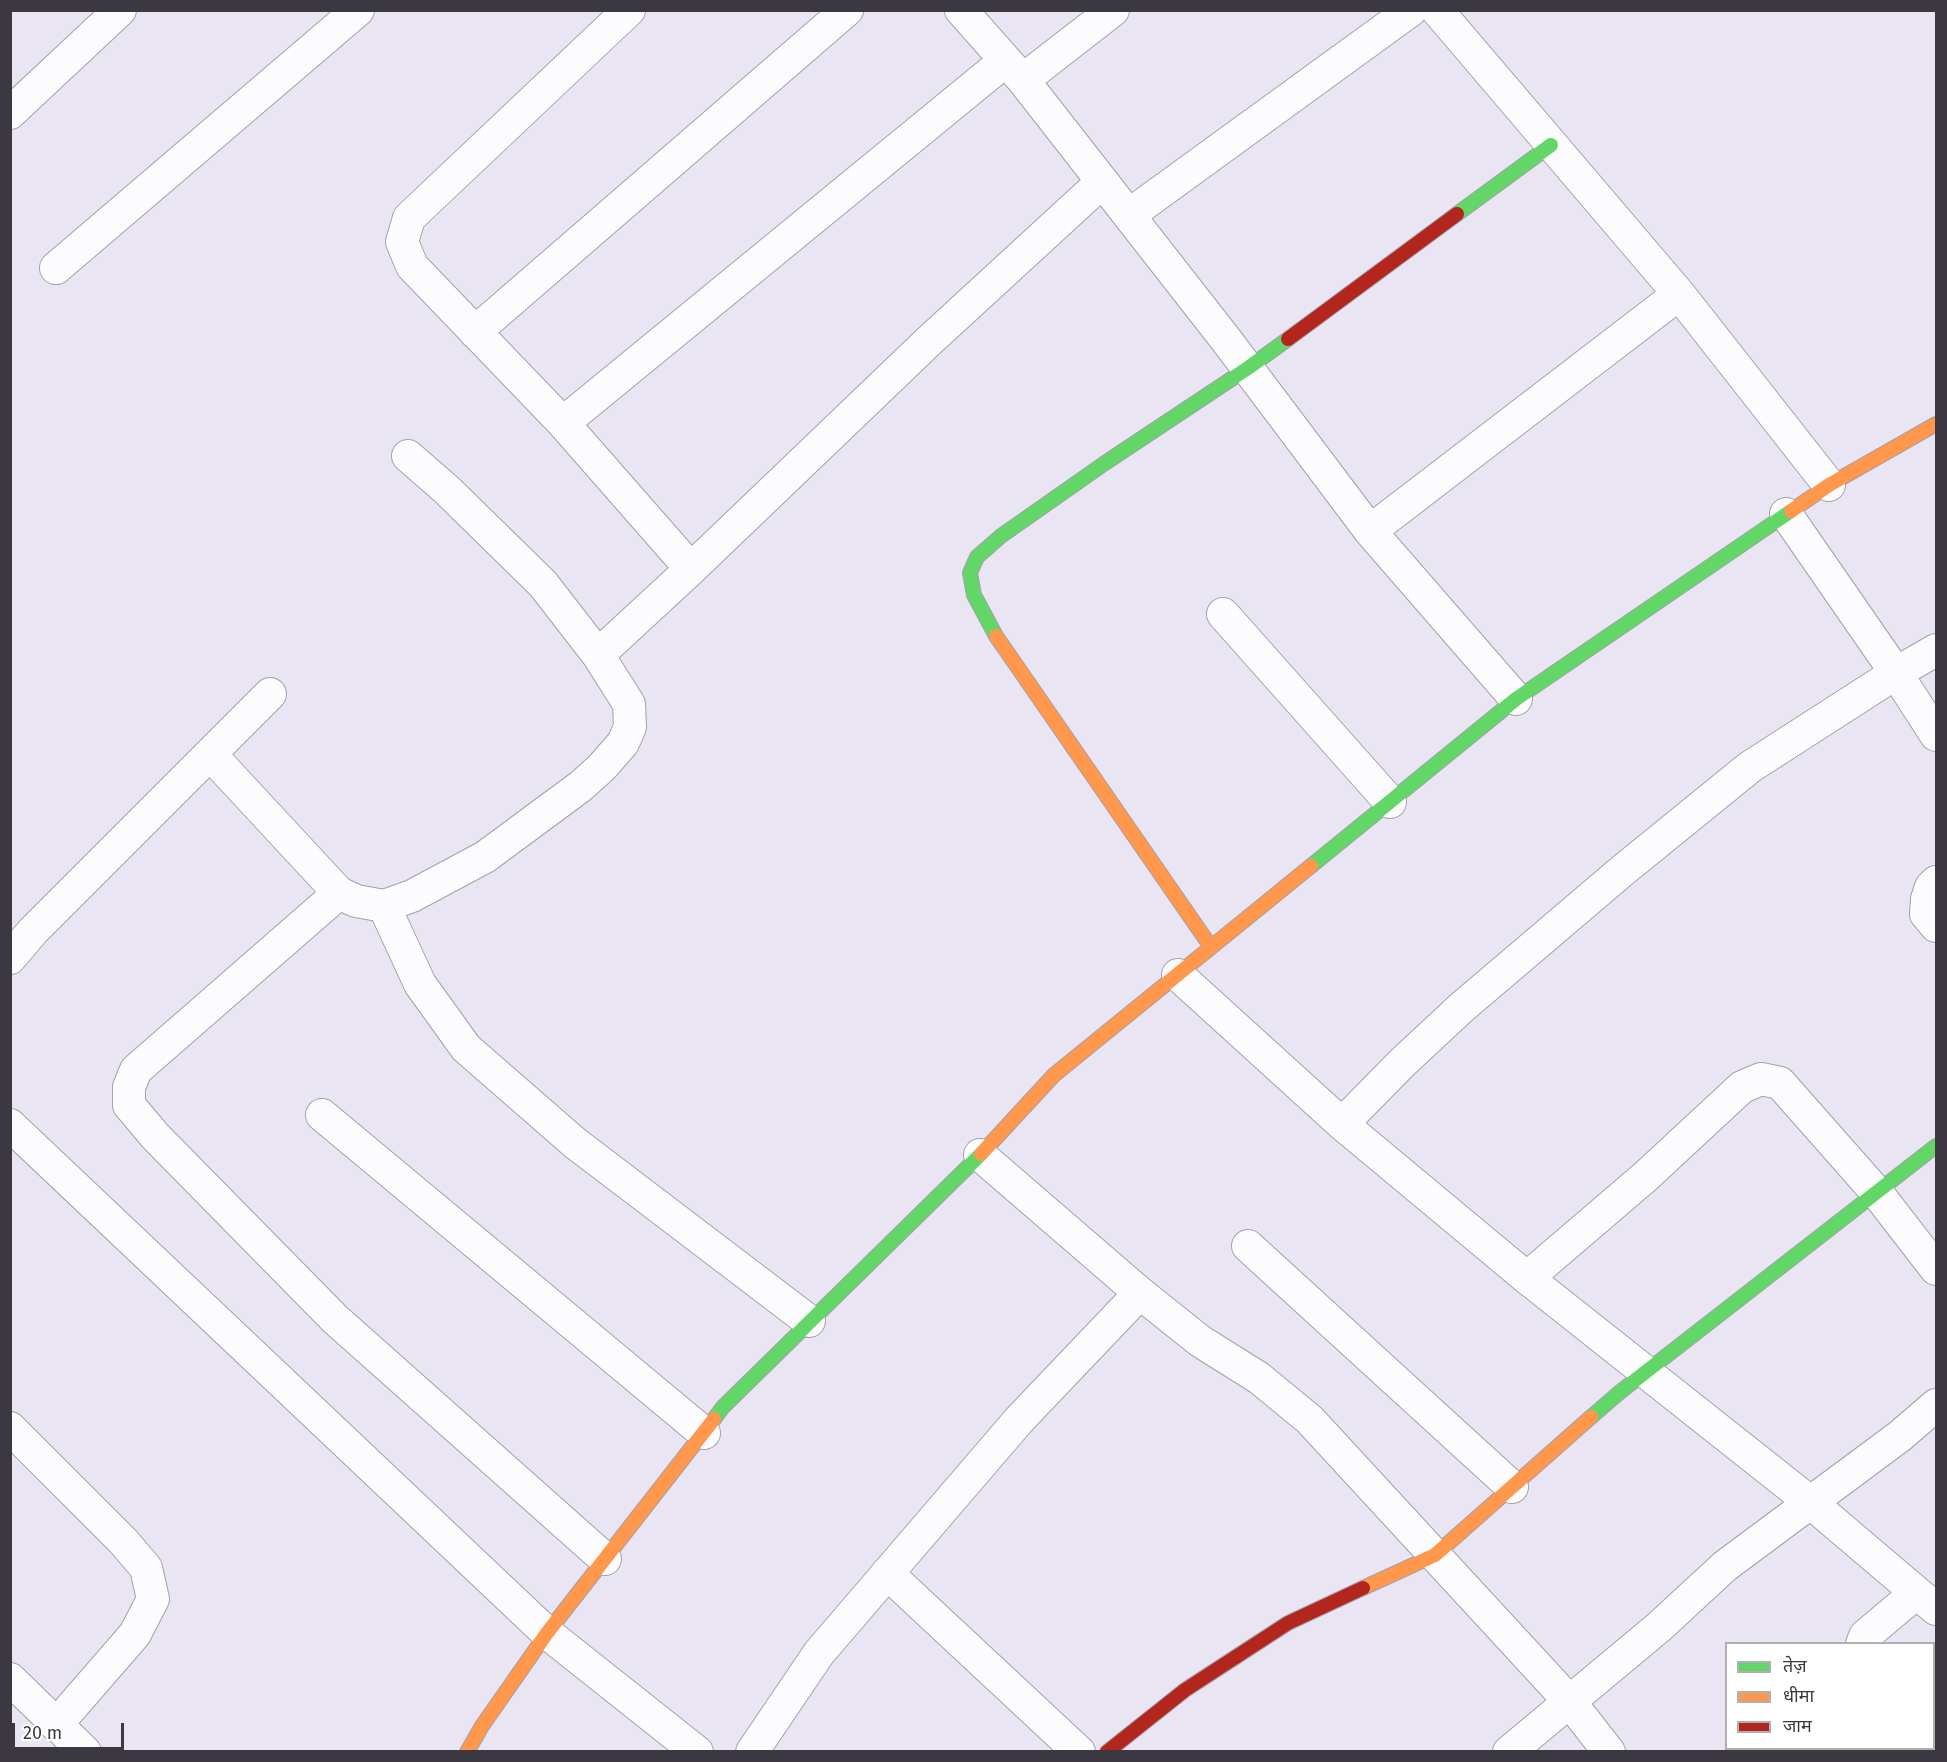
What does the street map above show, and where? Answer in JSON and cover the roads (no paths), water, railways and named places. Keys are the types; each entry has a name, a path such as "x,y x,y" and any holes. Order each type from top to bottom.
{"street":[{"path":"10,113 120,10"},
{"path":"56,268 358,10"},
{"path":"629,10 409,218 402,242 412,266 563,423 691,569"},
{"path":"475,332 847,10"},
{"path":"962,10 1129,215 1248,368 1370,531 1516,699"},
{"path":"563,423 1014,71 1113,10"},
{"path":"1129,215 1411,10"},
{"path":"1437,10 1679,294 1829,485"},
{"path":"1211,947 1000,644 974,595 970,573 977,557 1001,536 1105,463 1248,368 1551,145"},
{"path":"598,655 921,349 1102,182"},
{"path":"1370,531 1679,294"},
{"path":"467,1752 482,1726 548,1633 723,1407 980,1155 1054,1075 1516,699 1829,485 1936,424"},
{"path":"210,754 339,892 356,901 384,906 412,896 485,857 581,786 623,743 630,727 629,704 598,655 543,584 447,490 408,456"},
{"path":"1786,514 1936,735"},
{"path":"1223,614 1390,802"},
{"path":"1342,1124 1461,1008 1622,871 1750,767 1896,673 1936,650"},
{"path":"10,957 41,923 270,694"},
{"path":"1936,882 1927,899 1926,914 1936,926"},
{"path":"339,892 136,1070 129,1087 129,1105 155,1136 335,1319 605,1559"},
{"path":"384,906 420,984 466,1048 575,1143 809,1321"},
{"path":"1178,975 1342,1124 1527,1278 1810,1502 1926,1601 1865,1636 1863,1642"},
{"path":"1527,1278 1646,1177 1742,1087 1761,1079 1780,1083 1878,1194 1936,1269"},
{"path":"322,1115 704,1433"},
{"path":"10,1125 548,1633 697,1752"},
{"path":"1107,1752 1185,1690 1287,1623 1435,1555 1620,1392 1647,1374 1936,1146"},
{"path":"980,1155 1140,1293 1200,1341 1259,1378 1310,1419 1570,1702 1609,1752"},
{"path":"1248,1246 1512,1487"},
{"path":"752,1752 819,1653 1019,1420 1140,1293"},
{"path":"1509,1752 1659,1627 1725,1566 1900,1436 1936,1405"},
{"path":"10,1428 123,1541 146,1568 153,1599 135,1634 56,1725"},
{"path":"887,1573 1079,1752"},
{"path":"10,1679 86,1752"}]}
